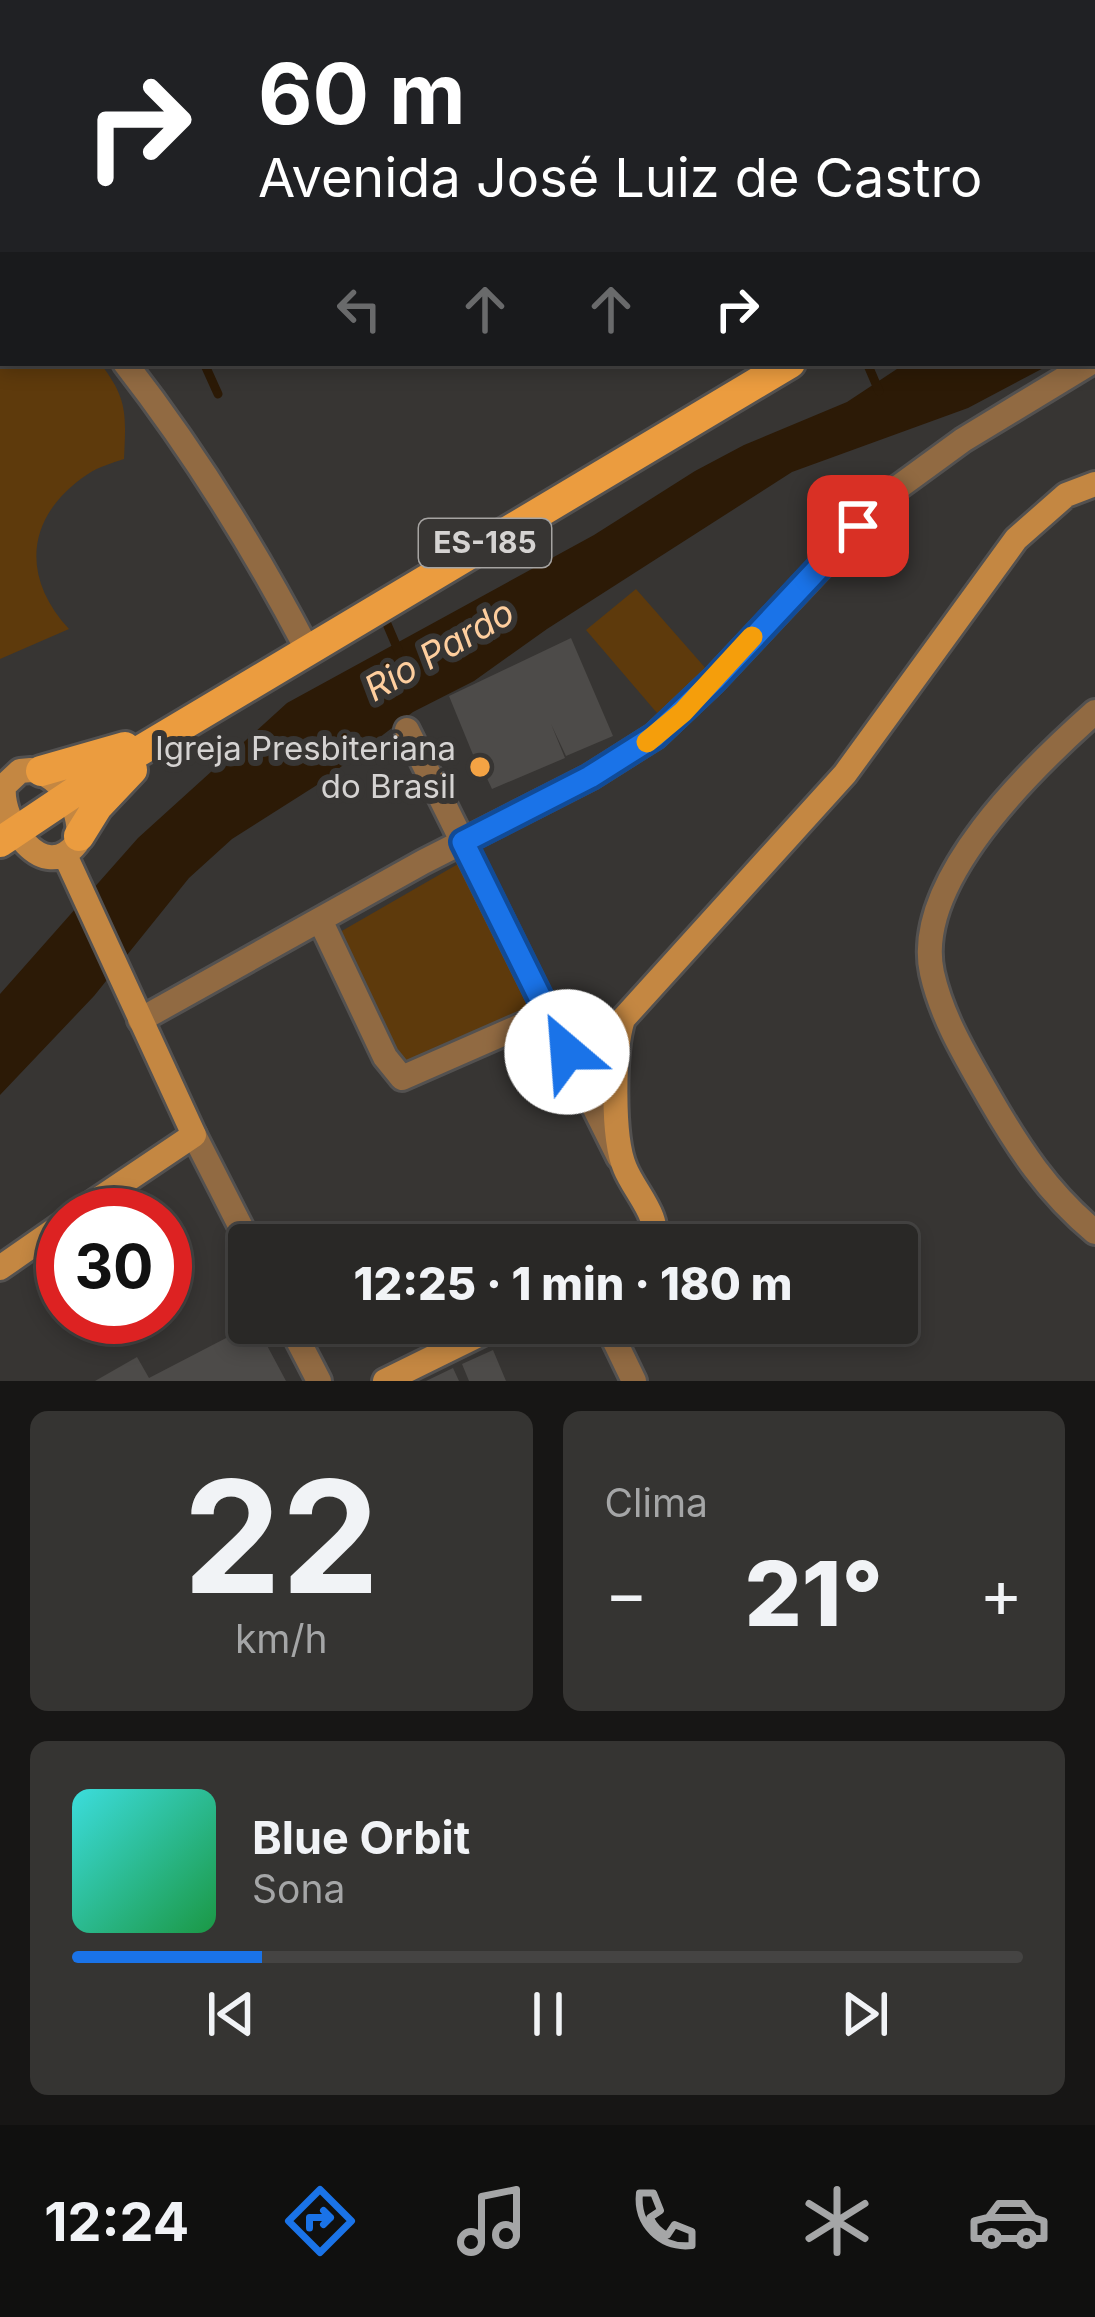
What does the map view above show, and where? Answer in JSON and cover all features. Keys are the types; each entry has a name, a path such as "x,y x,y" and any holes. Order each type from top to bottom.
{"main road":[{"name":"ES-185","path":"9,837 307,649 785,366"},
{"path":"41,771 182,727"},
{"path":"72,846 108,794 182,727"}],"street":[{"path":"127,366 257,553 307,649"},
{"path":"140,1020 590,777 655,736 889,494 963,440 1085,366"},
{"path":"623,1165 615,1071 623,1019 845,774 1016,539 1066,495 1095,484"},
{"path":"1095,712 1028,777 962,858 937,909 931,970 959,1047 1016,1146 1048,1189 1095,1232"},
{"path":"407,730 649,1224"},
{"path":"72,846 40,857 9,837 2,786 20,771 41,771 57,783 56,805 80,822 72,846 78,888 239,1224"},
{"path":"321,922 385,1057 402,1078 548,1014"},
{"path":"115,1188 194,1135"},
{"path":"0,1268 36,1243"},
{"path":"300,1344 319,1381"},
{"path":"385,1381 460,1344"},
{"path":"616,1344 634,1381"}],"shaded area":[{"path":"0,366 102,366 123,408 124,459 92,472 67,490 42,527 37,547 43,588 69,629 0,659"},
{"path":"636,589 708,671 657,713 586,630"},
{"path":"458,864 528,1008 406,1069 340,932"}],"water":[{"name":"Rio Pardo","path":"901,366 1047,366 968,408 792,472 474,681 413,712 317,785 232,839 189,878 94,996 0,1095 0,994 138,838 287,703 594,535 695,471 847,402"}],"building":[{"path":"571,638 613,736 566,756 551,724 565,758 492,789 484,772 476,776 471,764 476,762 449,696"},
{"path":"228,1337 228,1344 266,1344 286,1381 95,1381 137,1357 149,1378"},
{"path":"493,1350 506,1381 469,1381 462,1364"},
{"path":"453,1368 459,1381 426,1381"}],"waterway":[{"path":"205,366 218,394"},
{"path":"868,366 879,391"},
{"name":"Rio Pardo","path":"387,624 399,652"}],"slow traffic":[{"path":"647,742 683,712 752,637"}],"place":[{"name":"Igreja Presbiteriana do Brasil","path":"480,767"}],"route":[{"path":"567,1052 463,842 590,777 655,736 858,526"}]}
